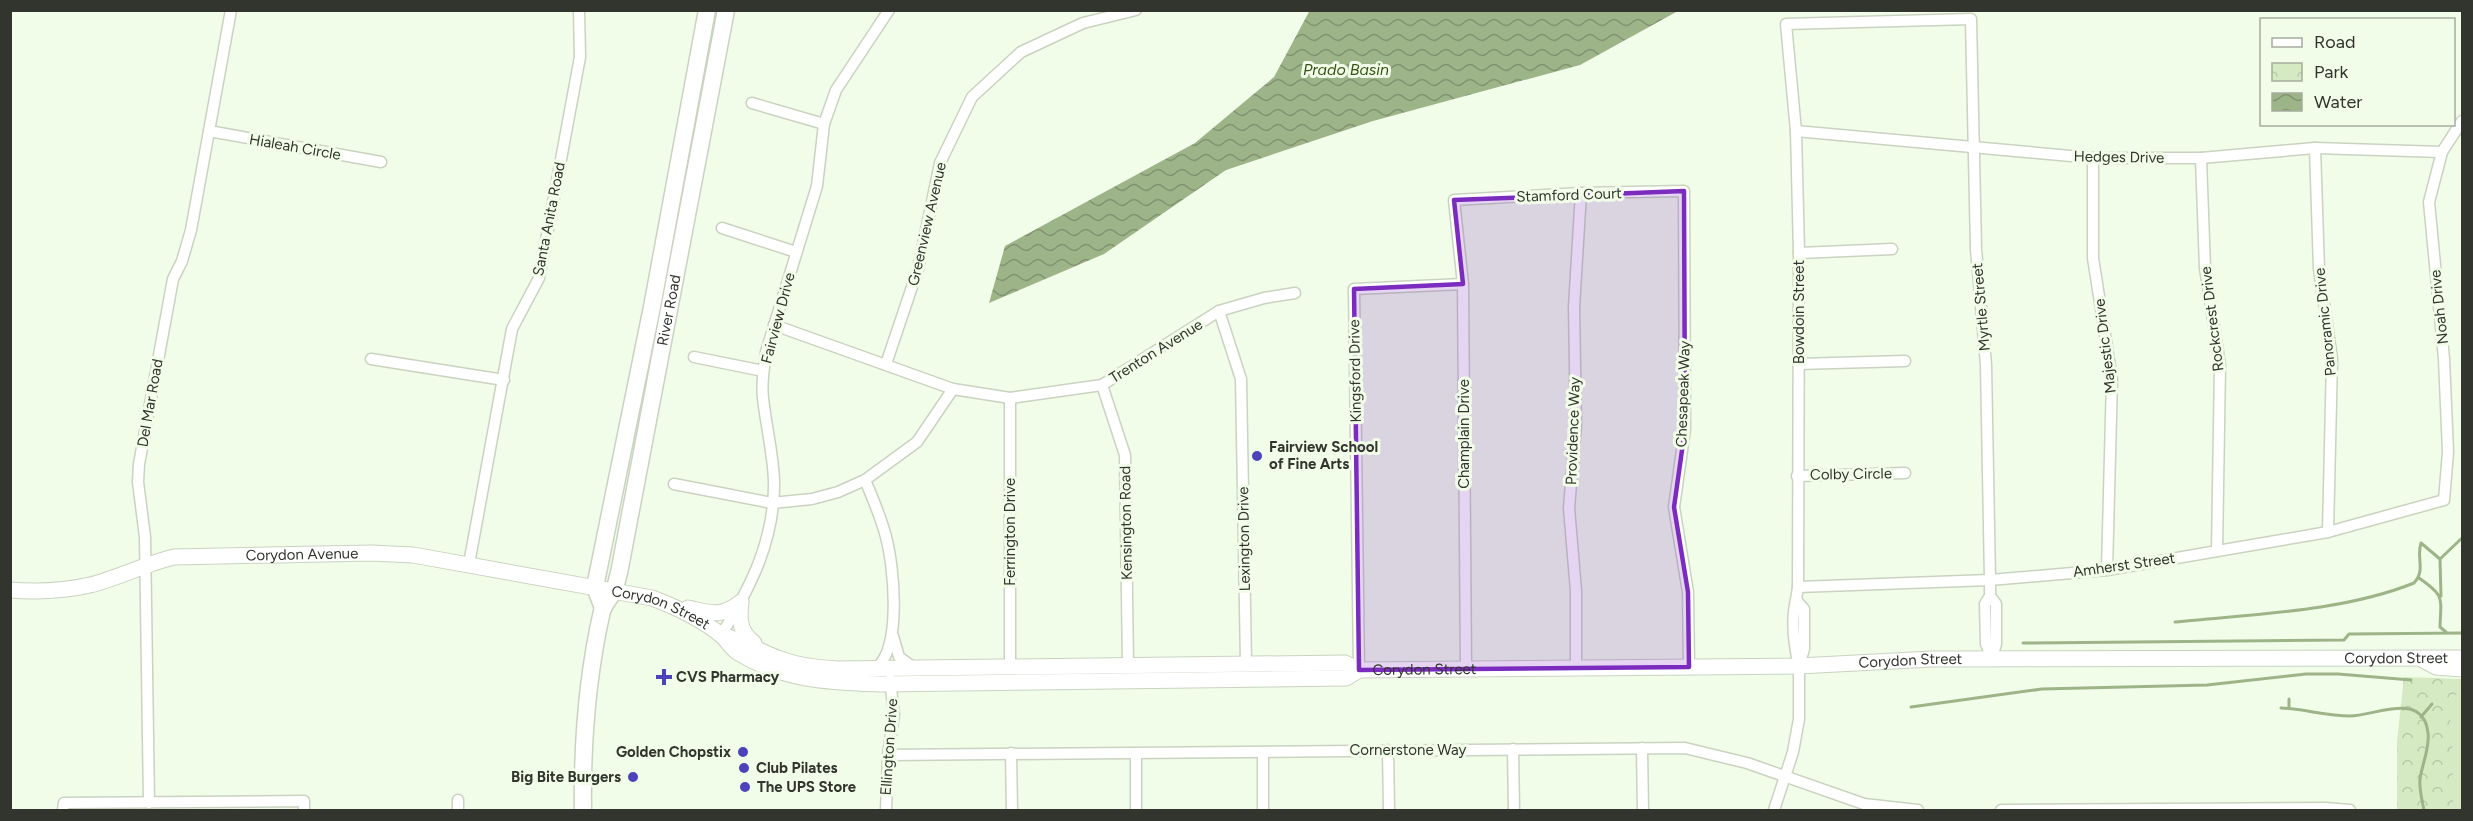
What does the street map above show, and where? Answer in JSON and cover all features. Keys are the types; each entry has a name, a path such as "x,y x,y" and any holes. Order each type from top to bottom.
{"main road":[{"name":"River Road","path":"595,587 652,307 707,10"},
{"name":"River Road","path":"583,810 582,760 589,686 603,608 615,590 663,350 726,10"},
{"name":"Corydon Avenue","path":"10,590 30,592 64,590 91,585 145,564 174,557 371,553 412,555 595,587"},
{"name":"Corydon Street","path":"595,587 652,598 674,606 721,635 736,651 772,669 817,681 892,684 1346,678 1359,670"},
{"path":"595,587 603,608"},
{"path":"674,606 716,614 729,611 741,602"},
{"path":"741,602 742,631 754,643 779,659"},
{"name":"Corydon Street","path":"721,635 741,640 779,659 813,667 876,668 1345,663 1359,670 1799,666 1992,658 2463,657"},
{"path":"2417,658 2436,667 2463,669"}],"street":[{"name":"Del Mar Road","path":"149,803 145,537 138,482 139,464 173,279 182,261 191,230 231,10"},
{"name":"Santa Anita Road","path":"469,564 512,329 539,278 580,57 579,10"},
{"name":"Fairview Drive","path":"721,635 757,570 771,525 774,481 763,395 763,371 774,325 817,186 824,124 836,90 889,10"},
{"name":"Greenview Avenue","path":"886,364 918,269 940,163 972,97 1021,52 1083,23 1136,10"},
{"name":"Myrtle Street","path":"1786,24 1971,19 1976,249 1986,365 1989,596 1996,604 1996,644 1992,658"},
{"name":"Bowdoin Street","path":"1774,810 1793,752 1799,719 1799,666 1804,649 1804,609 1797,601 1799,253 1796,131 1786,24"},
{"path":"752,103 824,124"},
{"name":"Noah Drive","path":"2444,500 2448,452 2444,359 2429,202 2442,152 2463,121"},
{"name":"Hialeah Circle","path":"209,131 381,162"},
{"name":"Hedges Drive","path":"1796,131 2092,158 2201,158 2315,148 2442,152"},
{"name":"Panoramic Drive","path":"2315,148 2319,269 2332,359 2328,532"},
{"name":"Majestic Drive","path":"2092,158 2093,258 2112,379 2107,570"},
{"name":"Rockcrest Drive","path":"2201,158 2205,268 2220,365 2217,551"},
{"name":"Stamford Court","path":"1454,200 1581,193 1684,191"},
{"name":"Chesapeak Way","path":"1684,191 1685,429 1674,507 1688,591 1689,667"},
{"name":"Providence Way","path":"1576,668 1576,591 1569,508 1576,424 1574,308 1581,193"},
{"name":"Champlain Drive","path":"1454,200 1463,284 1466,669"},
{"path":"722,228 796,252"},
{"path":"1799,253 1892,249"},
{"name":"Kingsford Drive","path":"1359,670 1354,289 1463,284"},
{"name":"Trenton Avenue","path":"774,325 953,389 1010,398 1102,385 1219,311 1264,298 1295,293"},
{"name":"Lexington Drive","path":"1219,311 1241,378 1246,663"},
{"path":"694,357 763,371"},
{"path":"371,358 504,380"},
{"path":"1798,364 1905,361"},
{"name":"Kensington Road","path":"1102,385 1125,455 1128,665"},
{"path":"674,484 772,504 812,499 838,492 865,480 917,442 953,389"},
{"name":"Ferrington Drive","path":"1010,398 1010,665"},
{"name":"Colby Circle","path":"1797,476 1905,473"},
{"path":"865,480 878,509 887,539 891,565 892,633 886,657 876,668 884,672 892,684"},
{"name":"Amherst Street","path":"1798,587 1990,580 2107,570 2328,532 2444,500"},
{"path":"892,633 899,657 914,668"},
{"name":"Corydon Street","path":"892,684 906,675 942,674 949,668"},
{"name":"Ellington Drive","path":"886,810 888,755 894,714 892,684"},
{"path":"1642,748 1643,810"},
{"name":"Cornerstone Way","path":"888,755 1685,748 1724,756 1864,804 1896,810 1918,810"},
{"path":"1513,749 1514,810"},
{"path":"1388,750 1389,810"},
{"path":"1263,752 1263,810"},
{"path":"1011,753 1012,810"},
{"path":"1136,754 1136,810"},
{"path":"64,807 149,803 304,801 304,810"},
{"path":"2001,810 2350,810"}],"highlighted area":[{"path":"1684,191 1685,429 1674,507 1688,592 1689,667 1359,670 1354,289 1463,284 1454,200"}],"green space":[{"path":"2404,677 2462,679 2462,810 2397,810 2397,741"},
{"path":"2462,693 2462,810 2453,810 2452,727 2446,703 2451,696"}],"water":[{"name":"Prado Basin","path":"1310,10 1678,11 1580,65 1373,121 1226,170 1104,254 989,303 1005,246 1195,143 1274,77"}],"waterway":[{"path":"2175,622 2327,606 2386,593 2414,583 2418,578 2421,543 2440,559 2462,538"},
{"path":"2440,559 2441,596"},
{"path":"2419,578 2440,598 2440,627 2446,632"},
{"path":"2023,643 2344,640 2349,634 2462,633"},
{"path":"1911,707 2042,689 2207,685 2306,674 2338,674 2411,680"},
{"path":"2289,699 2289,708"},
{"path":"2421,717 2432,704"},
{"path":"2281,708 2350,716 2396,708 2417,712 2424,720 2428,733 2420,783 2424,810"}],"place":[{"name":"Fairview School of Fine Arts","path":"1257,456"},
{"name":"CVS Pharmacy","path":"664,677"},
{"name":"Golden Chopstix","path":"743,752"},
{"name":"Club Pilates","path":"744,768"},
{"name":"Big Bite Burgers","path":"633,777"},
{"name":"The UPS Store","path":"745,787"}]}
